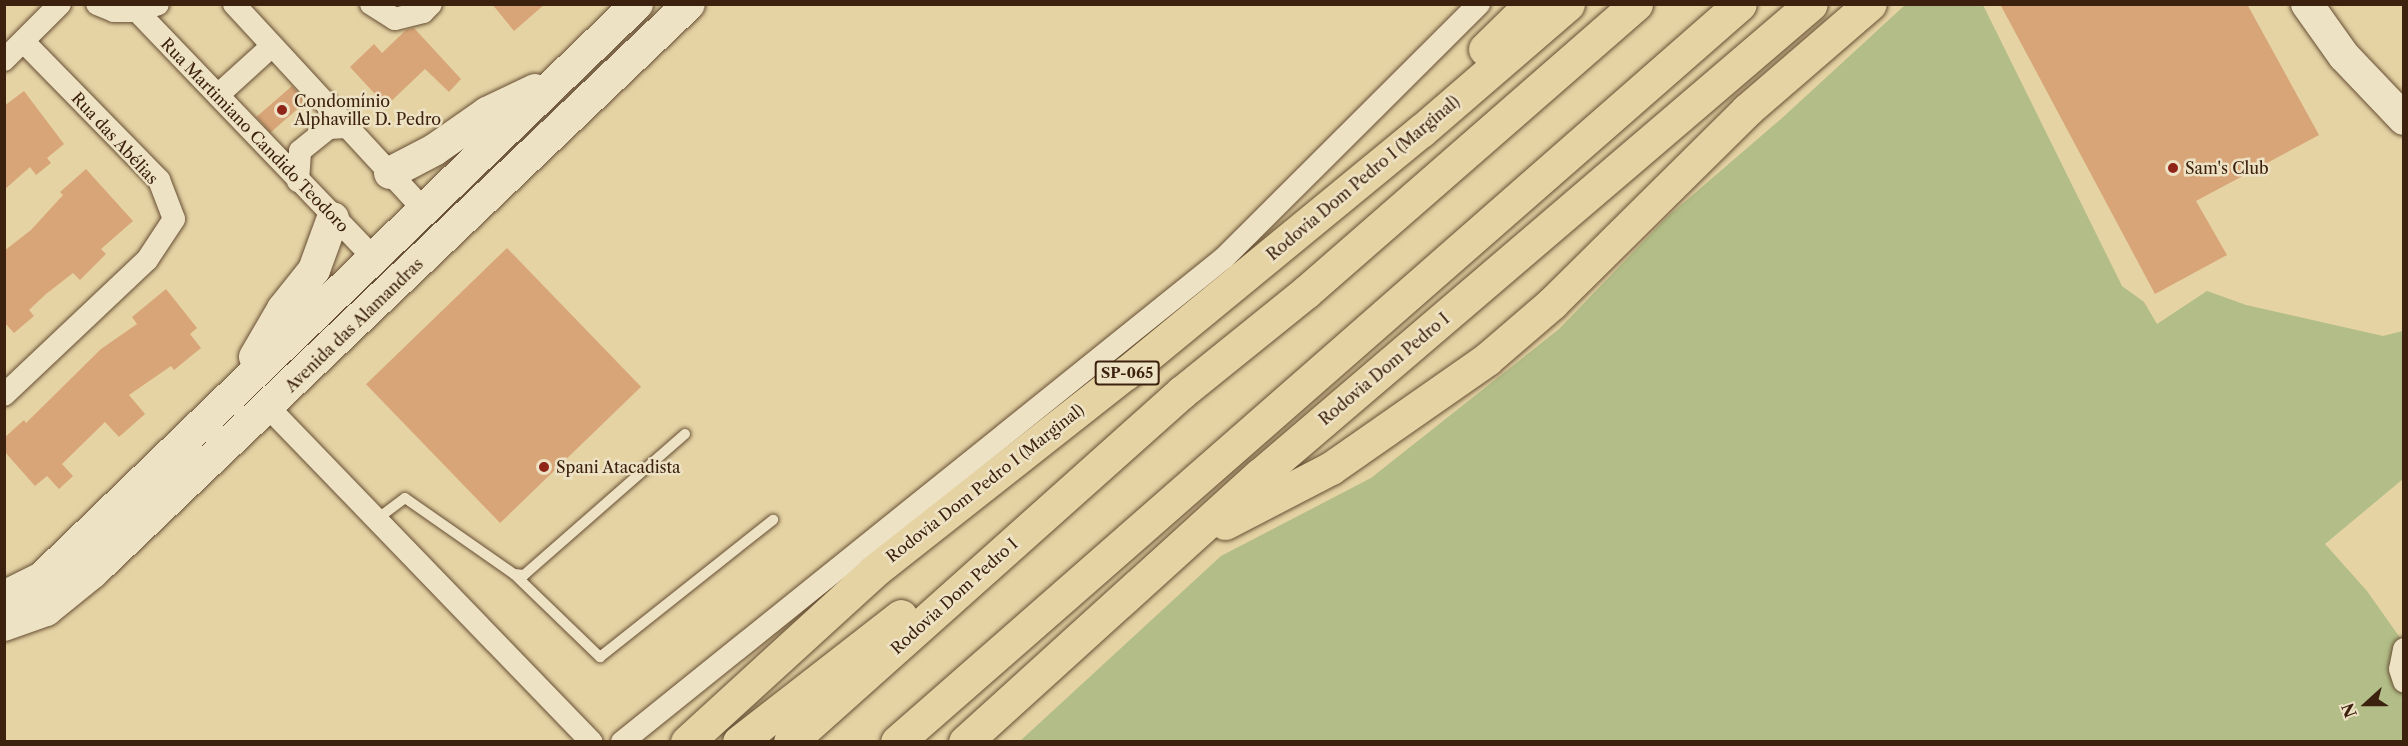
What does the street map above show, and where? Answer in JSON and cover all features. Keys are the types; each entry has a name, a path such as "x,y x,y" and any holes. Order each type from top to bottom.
{"highway":[{"path":"1305,226 1532,4"},
{"name":"Rodovia Dom Pedro I (Marginal)","path":"687,741 874,571 1305,226 1568,4"},
{"name":"Rodovia Dom Pedro I","path":"790,741 1123,444 1306,292 1636,4"},
{"path":"897,741 1740,4"},
{"name":"Rodovia Dom Pedro I","path":"965,741 1189,542 1261,474 1811,4"},
{"path":"1189,542 1331,468 1487,359 1552,303 1747,111 1870,4"},
{"path":"739,741 1123,444"}],"street":[{"path":"4,60 25,43 60,4"},
{"path":"97,4 114,11 148,8"},
{"path":"234,4 423,209"},
{"path":"371,4 395,19 423,12 431,4"},
{"name":"Avenida das Alamandras","path":"4,597 42,578 637,4"},
{"path":"622,741 1224,258 1479,4"},
{"path":"2307,4 2344,56 2403,119"},
{"name":"Avenida das Alamandras","path":"4,625 56,603 268,407 685,6"},
{"name":"Rua Martimiano Candido Teodoro","path":"148,8 218,95 333,218 374,258"},
{"name":"Rua das Abélias","path":"4,395 147,261 174,219 159,180 25,43"},
{"path":"218,95 272,46"},
{"path":"390,172 434,150 487,113 560,78"},
{"path":"298,181 300,151 328,128 347,127"},
{"path":"333,218 314,270 255,356 253,373 258,391 268,407 592,741"},
{"path":"2403,649 2400,658 2403,681"}],"lane":[{"path":"514,574 524,575 685,434"},
{"path":"377,519 405,498 514,574 600,657 773,520"}],"green space":[{"path":"1905,5 1983,5 2122,286 2144,302 2157,324 2207,291 2246,305 2383,336 2403,331 2403,479 2325,544 2367,591 2403,642 2403,741 1019,742 1221,556 1371,478 1559,329 1667,217 1781,119"}],"building":[{"path":"492,4 545,4 514,31"},
{"name":"Sam's Club","path":"2000,4 2247,4 2319,135 2196,201 2227,255 2155,294"},
{"path":"414,28 461,79 449,92 425,69 386,106 350,67 374,44 382,53 406,30"},
{"name":"Condomínio Alphaville D. Pedro","path":"292,86 306,102 270,133 257,117"},
{"path":"24,91 64,144 47,158 51,163 36,175 30,167 4,190 4,106"},
{"path":"86,169 133,221 101,249 106,254 80,280 73,273 46,294 29,310 34,316 14,333 4,322 4,251 31,230 63,195 60,192"},
{"path":"507,248 641,387 500,523 366,384"},
{"path":"166,289 197,328 190,334 201,348 174,370 171,366 129,395 145,414 119,437 105,422 62,464 73,476 59,489 47,476 35,486 4,451 4,438 24,420 26,423 101,349 137,324 132,317"}],"place":[{"name":"Condomínio Alphaville D. Pedro","path":"282,110"},
{"name":"Sam's Club","path":"2173,168"},
{"name":"Spani Atacadista","path":"544,467"}]}
